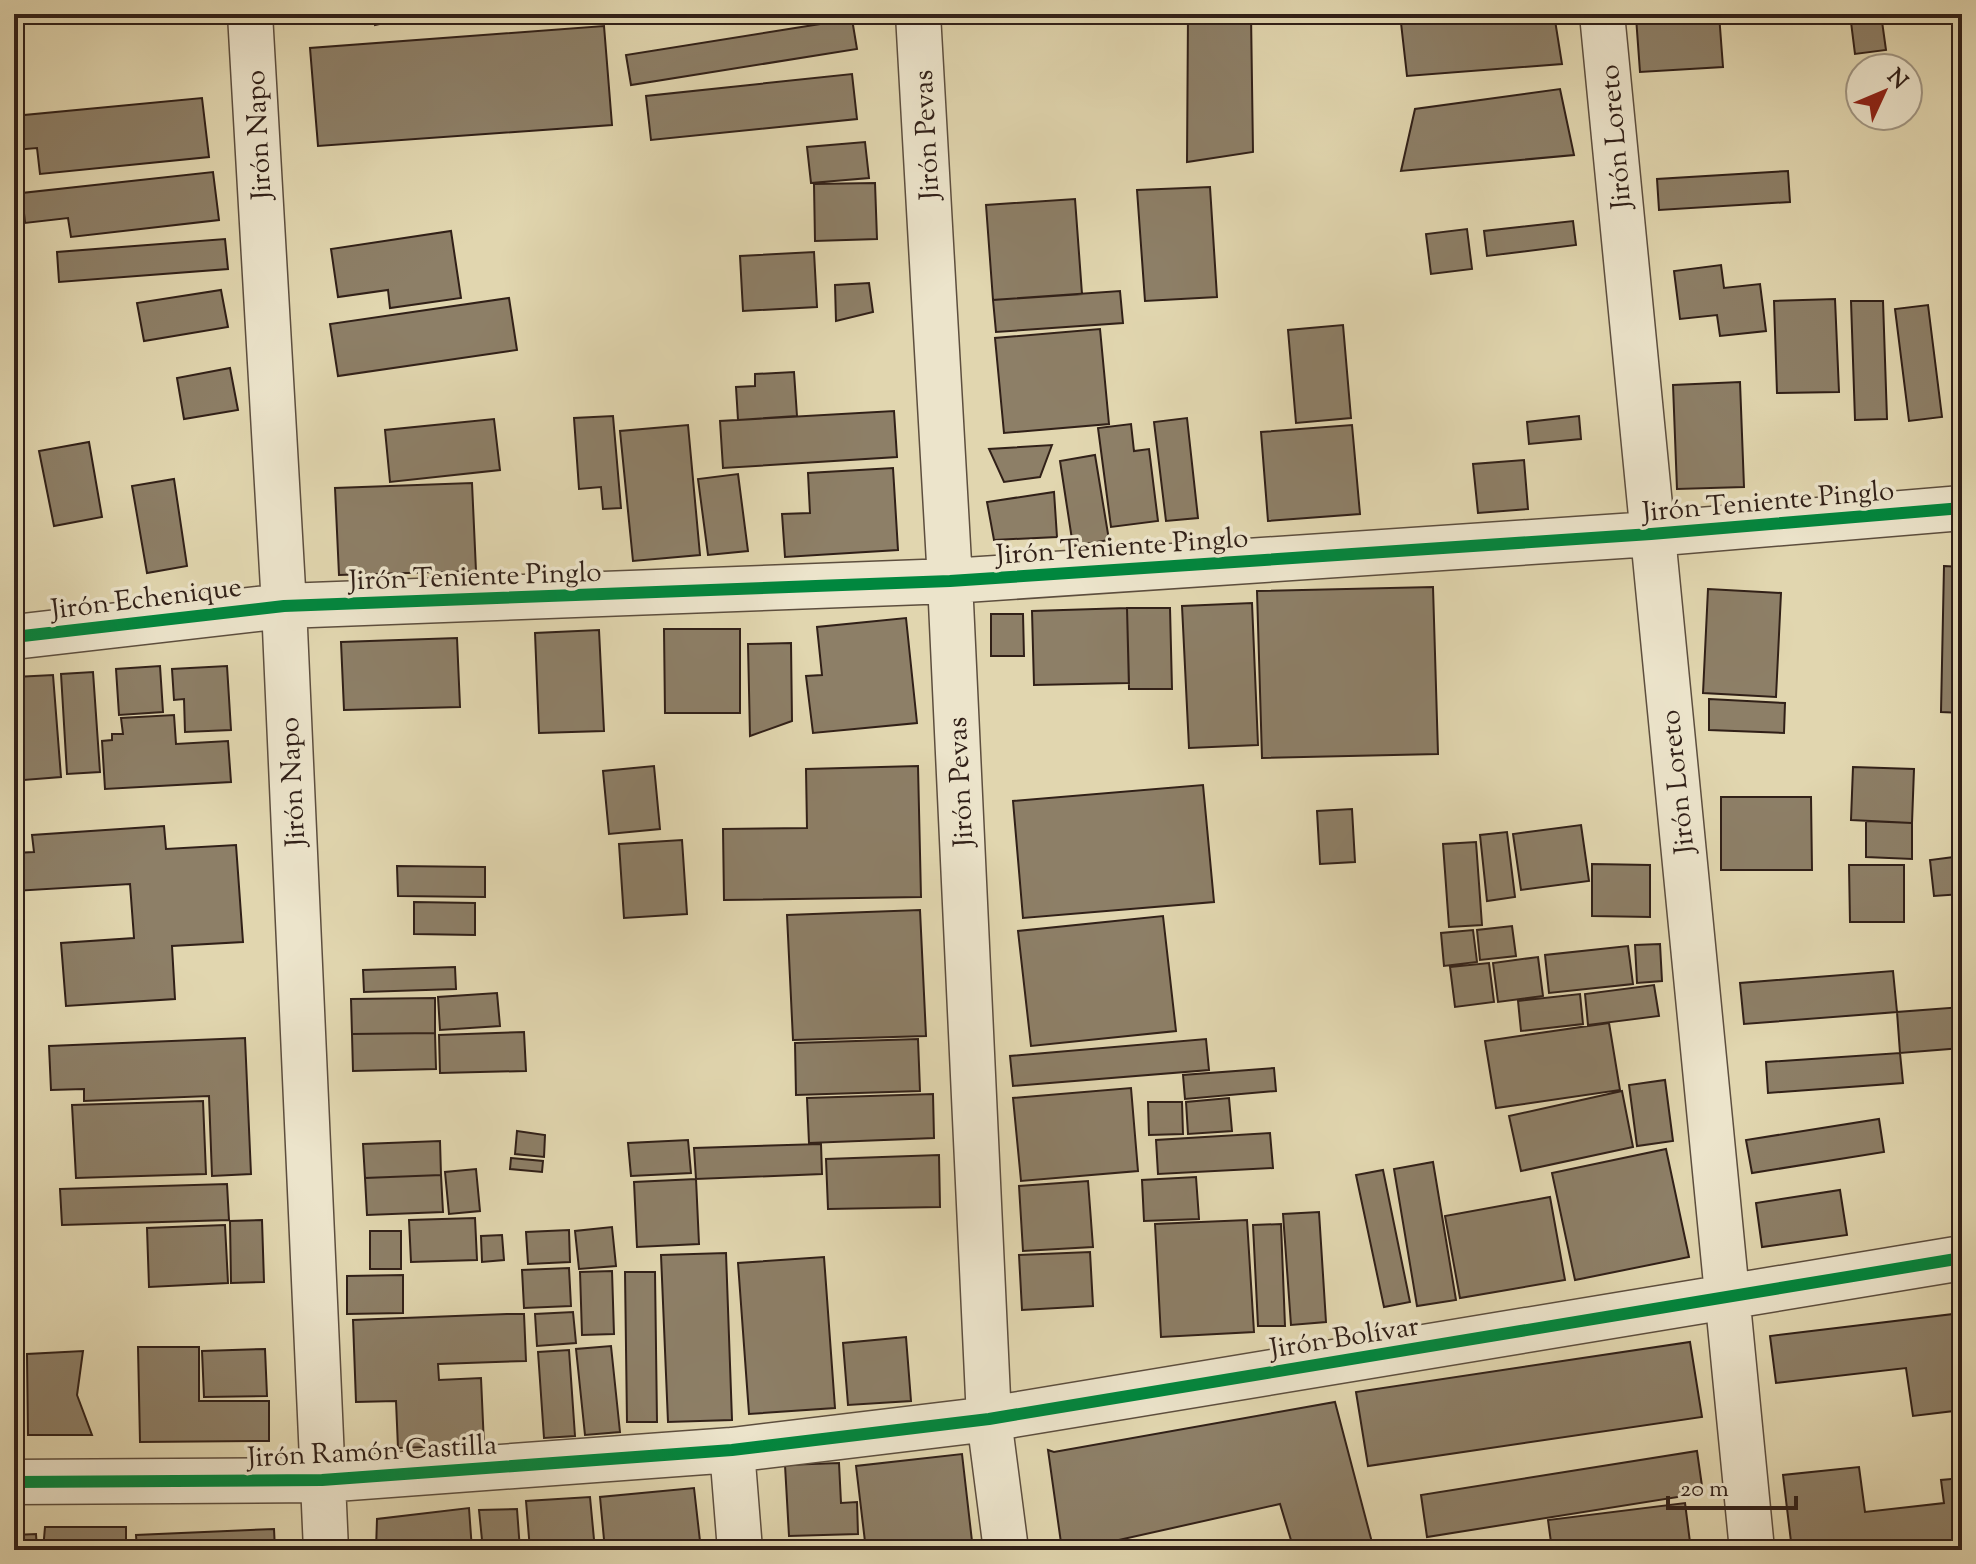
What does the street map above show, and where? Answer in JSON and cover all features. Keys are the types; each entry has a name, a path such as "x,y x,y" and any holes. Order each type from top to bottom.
{"street":[{"name":"Jirón Napo","path":"250,14 284,606 326,1550"},
{"name":"Jirón Pevas","path":"918,14 950,581 989,1419 1006,1550"},
{"name":"Jirón Loreto","path":"1602,14 1752,1550"},
{"name":"Jirón Teniente Pinglo","path":"284,606 950,581 1651,534 1962,508"},
{"name":"Jirón Echenique","path":"14,637 284,606"},
{"name":"Jirón Bolívar","path":"732,1450 989,1419 1962,1258"},
{"name":"Jirón Ramón Castilla","path":"14,1482 322,1480 732,1450"},
{"path":"732,1450 740,1550"}],"building":[{"path":"373,14 407,14 407,18 375,25"},
{"path":"1188,14 1251,14 1253,152 1187,162"},
{"path":"1400,14 1554,14 1562,64 1407,76"},
{"path":"1719,14 1723,67 1640,72 1636,17"},
{"path":"1850,14 1881,14 1886,50 1855,52"},
{"path":"852,19 857,49 631,85 626,55"},
{"path":"604,26 612,125 318,146 310,48"},
{"path":"852,74 857,119 651,140 646,96"},
{"path":"1560,89 1574,155 1401,171 1415,109"},
{"path":"202,98 209,157 40,174 37,148 14,150 14,116"},
{"path":"865,142 869,178 811,183 807,147"},
{"path":"1788,171 1790,202 1659,210 1657,179"},
{"path":"213,172 219,220 71,237 68,218 25,223 22,193"},
{"path":"875,183 877,239 815,241 814,184"},
{"path":"1210,187 1217,297 1145,301 1137,190"},
{"path":"1075,199 1082,294 993,300 986,205"},
{"path":"1573,221 1576,245 1487,256 1484,231"},
{"path":"1467,229 1472,269 1431,274 1426,234"},
{"path":"451,231 461,298 390,308 388,290 338,297 331,249"},
{"path":"225,239 228,269 59,282 57,252"},
{"path":"814,252 817,307 743,311 740,256"},
{"path":"1721,265 1724,288 1760,284 1766,331 1720,336 1717,315 1680,319 1674,271"},
{"path":"869,283 873,312 836,321 835,285"},
{"path":"221,290 228,327 144,341 137,303"},
{"path":"1120,291 1123,323 996,332 993,300"},
{"path":"509,298 517,350 338,376 330,324"},
{"path":"1835,299 1839,392 1777,393 1774,301"},
{"path":"1851,301 1883,301 1887,419 1855,420"},
{"path":"1928,305 1942,417 1909,421 1895,309"},
{"path":"1343,325 1351,418 1296,423 1288,330"},
{"path":"1100,329 1109,424 1004,433 995,338"},
{"path":"230,368 238,410 184,419 177,378"},
{"path":"794,372 797,416 738,420 736,387 755,386 755,374"},
{"path":"1740,382 1744,487 1677,489 1673,385"},
{"path":"894,411 897,457 723,468 720,421"},
{"path":"613,416 621,508 603,509 601,487 579,489 574,418"},
{"path":"1579,416 1581,439 1529,444 1527,422"},
{"path":"1187,418 1198,518 1166,521 1154,422"},
{"path":"494,419 500,470 390,482 385,430"},
{"path":"1131,424 1134,451 1149,449 1158,521 1111,527 1098,428"},
{"path":"688,425 700,555 633,561 620,431"},
{"path":"1352,425 1360,514 1268,521 1261,432"},
{"path":"89,442 102,517 54,526 39,451"},
{"path":"1052,445 1040,477 1004,482 989,449"},
{"path":"1095,455 1109,540 1073,546 1060,461"},
{"path":"1524,460 1528,509 1478,513 1473,464"},
{"path":"893,468 898,550 785,557 782,514 810,513 808,473"},
{"path":"738,474 748,551 708,555 698,479"},
{"path":"174,479 187,566 147,573 132,486"},
{"path":"472,483 476,571 339,575 335,488"},
{"path":"1054,492 1057,537 994,540 987,502"},
{"path":"14,552 19,603 14,604"},
{"path":"1944,566 1962,567 1962,713 1941,712"},
{"path":"1433,587 1438,754 1262,758 1257,591"},
{"path":"1708,589 1781,593 1776,697 1703,693"},
{"path":"1252,603 1258,745 1189,748 1182,606"},
{"path":"1127,608 1129,683 1034,685 1032,611"},
{"path":"1127,608 1170,608 1172,689 1129,689"},
{"path":"991,614 1023,614 1024,656 991,656"},
{"path":"906,618 917,723 813,733 806,676 822,675 817,627"},
{"path":"664,629 740,629 740,713 665,713"},
{"path":"599,630 604,731 539,733 535,633"},
{"path":"457,638 460,707 344,710 341,642"},
{"path":"791,643 792,721 750,736 748,644"},
{"path":"160,666 163,712 119,715 116,669"},
{"path":"227,666 231,730 185,732 184,699 174,700 172,669"},
{"path":"93,672 100,772 67,774 61,674"},
{"path":"53,675 61,777 24,780 15,677"},
{"path":"1709,699 1785,703 1784,733 1709,730"},
{"path":"174,715 176,744 228,741 231,782 105,789 102,741 112,740 112,734 123,734 121,718"},
{"path":"654,766 660,829 609,834 603,771"},
{"path":"918,766 921,897 724,900 723,829 807,828 806,769"},
{"path":"1853,767 1914,769 1912,823 1851,820"},
{"path":"1203,785 1214,902 1023,918 1013,801"},
{"path":"1721,797 1811,797 1812,870 1721,870"},
{"path":"1352,809 1355,862 1320,864 1317,811"},
{"path":"1866,821 1912,823 1912,859 1866,857"},
{"path":"1581,825 1589,881 1521,890 1513,834"},
{"path":"164,826 166,849 236,845 243,942 172,946 175,999 66,1006 61,943 134,938 130,884 14,891 14,853 34,852 32,835"},
{"path":"1507,832 1515,897 1487,901 1480,835"},
{"path":"682,840 687,914 624,918 619,844"},
{"path":"1476,842 1482,925 1449,927 1443,844"},
{"path":"1962,856 1962,894 1934,896 1930,860"},
{"path":"1592,864 1650,865 1650,917 1592,916"},
{"path":"1849,865 1904,865 1904,922 1850,922"},
{"path":"397,866 485,867 485,897 398,896"},
{"path":"414,902 475,903 475,935 414,934"},
{"path":"920,910 926,1036 793,1040 787,915"},
{"path":"1163,916 1176,1031 1031,1046 1018,931"},
{"path":"1512,926 1516,956 1480,960 1477,930"},
{"path":"1473,930 1477,962 1444,966 1441,933"},
{"path":"1660,944 1662,981 1637,983 1635,945"},
{"path":"1628,946 1633,984 1549,993 1545,955"},
{"path":"1538,957 1543,996 1498,1002 1493,963"},
{"path":"1489,963 1494,1002 1455,1007 1450,967"},
{"path":"455,967 456,989 364,992 363,970"},
{"path":"1893,971 1897,1012 1744,1024 1740,983"},
{"path":"1654,985 1659,1016 1588,1025 1585,994"},
{"path":"497,993 500,1026 440,1030 438,997"},
{"path":"1580,994 1583,1024 1521,1031 1518,1001"},
{"path":"435,998 435,1033 352,1034 351,999"},
{"path":"1962,1007 1962,1048 1900,1053 1897,1012"},
{"path":"1609,1023 1620,1090 1496,1108 1485,1041"},
{"path":"524,1032 526,1071 440,1073 439,1035"},
{"path":"435,1033 436,1069 353,1071 352,1034"},
{"path":"245,1038 251,1174 212,1176 209,1096 84,1101 84,1089 51,1090 49,1046"},
{"path":"918,1039 920,1091 796,1095 795,1043"},
{"path":"1206,1039 1209,1070 1013,1086 1010,1056"},
{"path":"1900,1053 1903,1083 1768,1093 1766,1062"},
{"path":"1274,1068 1276,1091 1185,1099 1183,1075"},
{"path":"1665,1080 1673,1141 1637,1146 1629,1085"},
{"path":"1131,1088 1138,1171 1021,1181 1013,1098"},
{"path":"1622,1091 1633,1147 1521,1171 1509,1116"},
{"path":"933,1094 934,1138 809,1143 807,1098"},
{"path":"1229,1098 1232,1131 1188,1134 1186,1102"},
{"path":"203,1101 206,1174 76,1178 72,1105"},
{"path":"1148,1102 1182,1102 1183,1134 1149,1135"},
{"path":"1879,1119 1884,1152 1752,1173 1746,1140"},
{"path":"517,1131 545,1135 544,1157 515,1154"},
{"path":"1270,1133 1273,1168 1158,1174 1156,1140"},
{"path":"688,1140 691,1173 631,1176 628,1143"},
{"path":"440,1141 441,1175 365,1178 363,1144"},
{"path":"821,1144 822,1174 696,1179 694,1148"},
{"path":"1666,1149 1689,1257 1575,1280 1552,1173"},
{"path":"939,1155 940,1207 828,1209 826,1159"},
{"path":"511,1158 543,1161 542,1172 510,1169"},
{"path":"1433,1162 1456,1300 1417,1306 1394,1169"},
{"path":"476,1169 480,1211 449,1214 445,1172"},
{"path":"1383,1170 1410,1302 1384,1307 1356,1175"},
{"path":"441,1175 443,1212 367,1215 365,1178"},
{"path":"1196,1177 1199,1219 1144,1221 1142,1180"},
{"path":"696,1179 699,1244 637,1247 634,1182"},
{"path":"1088,1181 1093,1247 1023,1251 1019,1186"},
{"path":"227,1184 229,1220 62,1225 60,1189"},
{"path":"1840,1190 1847,1235 1762,1247 1756,1203"},
{"path":"1550,1197 1565,1280 1460,1298 1445,1216"},
{"path":"1319,1212 1326,1322 1291,1325 1283,1214"},
{"path":"475,1218 477,1260 411,1262 409,1220"},
{"path":"262,1220 264,1282 231,1283 230,1221"},
{"path":"1247,1220 1254,1332 1161,1337 1155,1224"},
{"path":"1281,1224 1285,1326 1258,1326 1253,1225"},
{"path":"225,1225 228,1283 149,1287 147,1228"},
{"path":"612,1227 616,1266 579,1269 575,1231"},
{"path":"569,1230 570,1262 528,1264 526,1232"},
{"path":"370,1231 401,1231 401,1269 370,1269"},
{"path":"502,1235 504,1260 482,1262 481,1236"},
{"path":"1090,1252 1093,1306 1022,1310 1019,1255"},
{"path":"726,1253 732,1420 668,1422 661,1255"},
{"path":"824,1257 835,1408 749,1414 738,1263"},
{"path":"569,1268 571,1306 524,1308 522,1270"},
{"path":"612,1271 614,1334 582,1335 580,1272"},
{"path":"625,1272 655,1272 657,1422 627,1422"},
{"path":"403,1275 403,1313 347,1314 347,1276"},
{"path":"573,1312 576,1343 537,1346 535,1314"},
{"path":"1962,1313 1962,1410 1913,1416 1906,1368 1776,1383 1770,1336"},
{"path":"524,1314 526,1361 438,1364 439,1380 481,1378 484,1445 398,1448 396,1401 356,1402 353,1320"},
{"path":"906,1337 911,1401 848,1405 843,1343"},
{"path":"1690,1342 1702,1417 1368,1466 1356,1392"},
{"path":"611,1346 620,1432 585,1435 576,1349"},
{"path":"138,1347 199,1347 199,1401 269,1401 269,1441 140,1442"},
{"path":"14,1349 21,1349 22,1434 14,1434"},
{"path":"265,1349 267,1396 204,1397 202,1351"},
{"path":"569,1350 575,1436 544,1438 538,1352"},
{"path":"83,1351 77,1395 92,1435 28,1435 27,1354"},
{"path":"1335,1402 1374,1550 1294,1550 1280,1504 1074,1550 1062,1550 1048,1450 1054,1452"},
{"path":"1697,1451 1703,1493 1427,1537 1421,1495"},
{"path":"962,1454 973,1550 866,1550 856,1466"},
{"path":"839,1463 841,1503 857,1502 858,1534 789,1536 785,1465"},
{"path":"1859,1467 1865,1512 1944,1503 1941,1480 1962,1478 1962,1550 1792,1550 1783,1475"},
{"path":"694,1488 701,1550 605,1550 600,1497"},
{"path":"590,1497 595,1550 530,1550 526,1501"},
{"path":"1685,1503 1691,1550 1552,1550 1548,1520"},
{"path":"469,1508 472,1550 376,1550 377,1519"},
{"path":"517,1509 520,1550 483,1550 479,1510"},
{"path":"45,1527 126,1527 126,1550 43,1550"},
{"path":"274,1529 275,1550 137,1550 136,1535"},
{"path":"36,1534 37,1550 14,1550 14,1535"},
{"path":"1280,1543 1282,1550 1245,1550"}],"cycle path":[{"path":"14,637 284,606 950,581 1651,534 1962,508"},
{"path":"14,1482 322,1480 732,1450 989,1419 1962,1258"}]}
